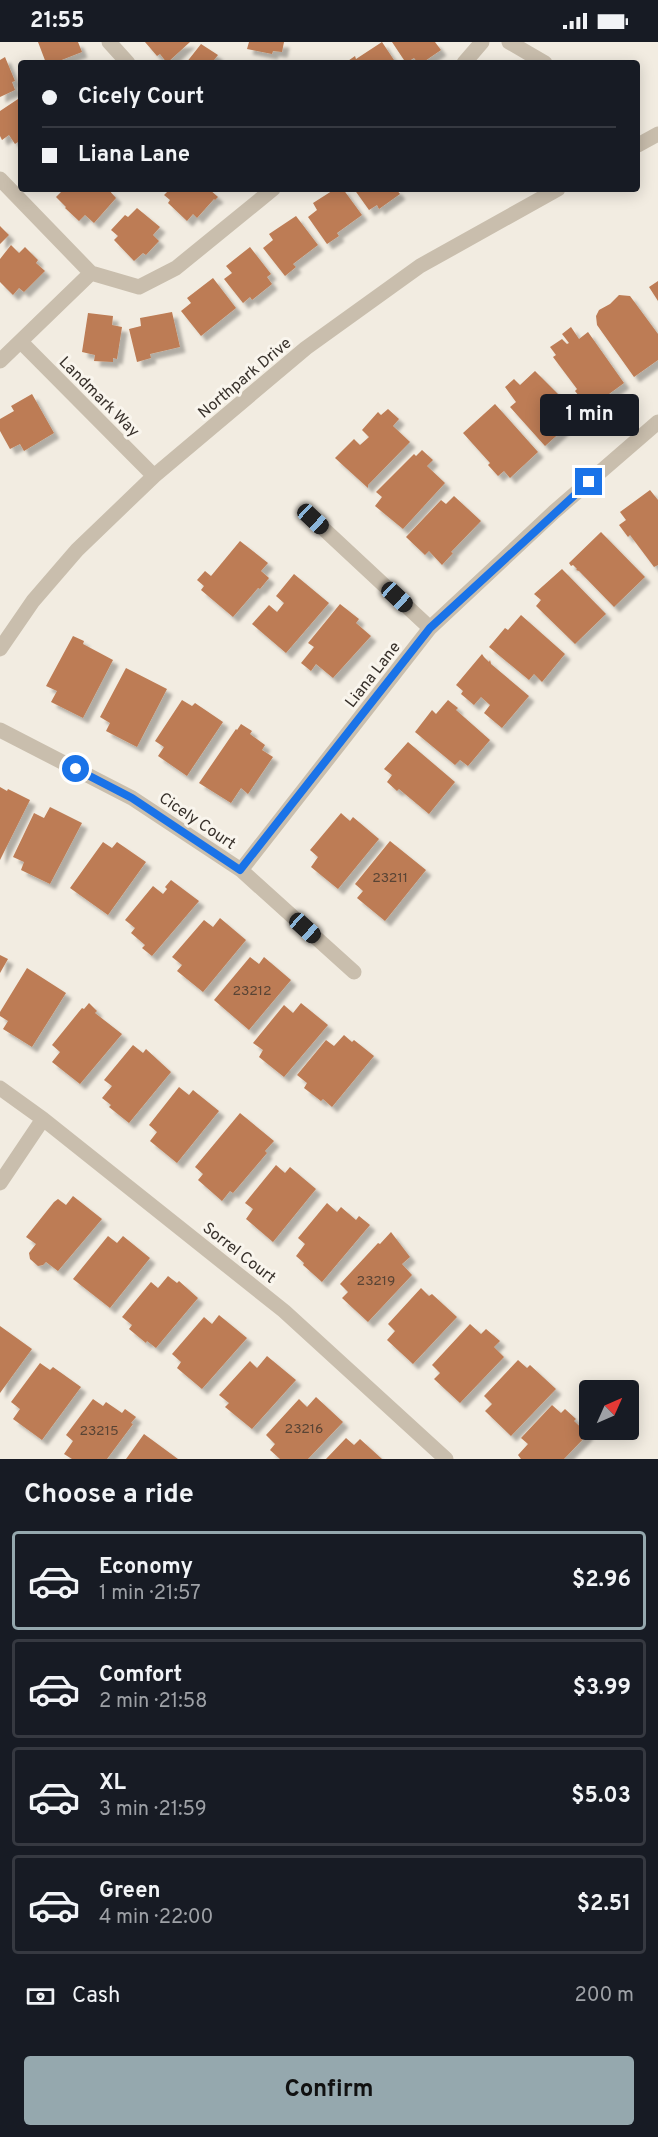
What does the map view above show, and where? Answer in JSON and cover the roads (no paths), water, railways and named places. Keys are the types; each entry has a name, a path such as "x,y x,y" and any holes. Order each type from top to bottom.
{"street":[{"path":"109,42 125,60"},
{"path":"467,60 482,42"},
{"path":"509,42 540,60"},
{"path":"640,144 658,134"},
{"path":"0,179 91,273 139,287 176,268 269,192"},
{"name":"Northpark Drive","path":"0,649 33,601 69,559 154,476 306,348 420,266 553,192"},
{"path":"0,361 91,273"},
{"name":"Landmark Way","path":"21,342 154,476"},
{"name":"Liana Lane","path":"240,870 430,628 554,512 658,422"},
{"path":"313,519 430,628"},
{"name":"Cicely Court","path":"0,730 132,798 240,870 354,972"},
{"name":"Sorrel Court","path":"0,1088 43,1119 284,1311 446,1459"},
{"path":"0,1183 43,1119"}]}
